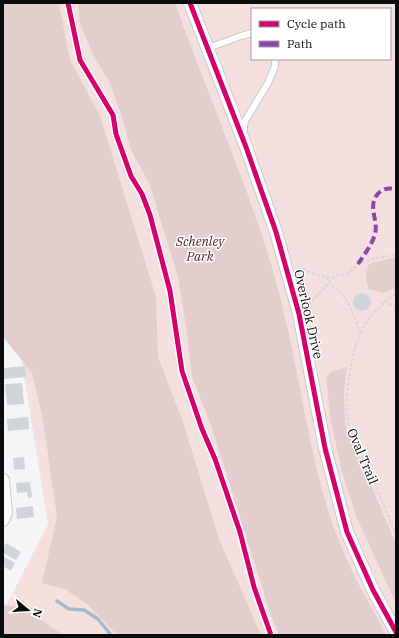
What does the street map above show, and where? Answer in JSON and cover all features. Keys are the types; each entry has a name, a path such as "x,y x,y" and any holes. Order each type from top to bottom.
{"street":[{"name":"Overlook Drive","path":"190,3 246,147 276,232 287,269 299,314 325,448 347,532 373,590 396,632"},
{"path":"3,480 6,514 3,520"}],"lane":[{"path":"208,48 251,33"},
{"path":"246,147 243,136 246,121 268,83 276,60"}],"path":[{"path":"299,314 314,301 333,278 338,275 347,274 358,264 372,259 396,255"},
{"path":"287,269 302,269 327,277 329,283 341,292 356,320 360,333"},
{"path":"385,301 396,308"}],"green space":[{"name":"Schenley Park","path":"3,3 396,3 396,635 3,635 3,612 48,524 14,313"},
{"path":"3,3 59,3 70,60 100,116 156,297 158,357 183,422 219,539 261,635 117,635 88,605 65,589 42,583 57,517 43,420 32,373 3,337"},
{"path":"78,3 175,3 252,206 274,274 282,303 318,475 329,514 354,575 386,635 279,635 271,616 212,428 192,377 187,332 178,277 150,185 131,150 122,116 110,83 94,56 80,24"},
{"path":"392,258 396,259 396,288 383,293 369,289 366,276 369,264"},
{"path":"347,367 344,391 345,424 396,544 396,603 356,516 341,468 331,421 326,378 331,372"},
{"path":"3,605 23,607 63,635 3,635"}],"building":[{"path":"362,293 368,296 371,302 368,308 362,311 356,308 353,302 356,296"},
{"path":"25,366 26,377 4,379 3,368"},
{"path":"22,383 24,404 7,405 5,384"},
{"path":"28,417 29,429 8,431 7,419"},
{"path":"24,457 25,469 14,470 13,458"},
{"path":"30,482 32,497 28,498 27,492 17,493 16,483"},
{"path":"33,506 34,517 17,519 16,508"},
{"path":"6,543 21,552 16,560 3,553 3,548"},
{"path":"3,556 15,563 11,571 3,566"}],"waterway":[{"path":"57,601 69,609 84,610 98,619 111,635"}],"marked path":[{"path":"358,264 374,238 376,228 373,206 376,196 385,189 396,189"}],"cycle path":[{"path":"68,3 80,60 113,115 116,134 131,176 142,194 150,215 170,291 182,371 202,429 215,459 240,532 254,587 271,635"},
{"path":"190,3 246,147 276,232 299,314 325,448 347,532 373,590 396,632"}]}
